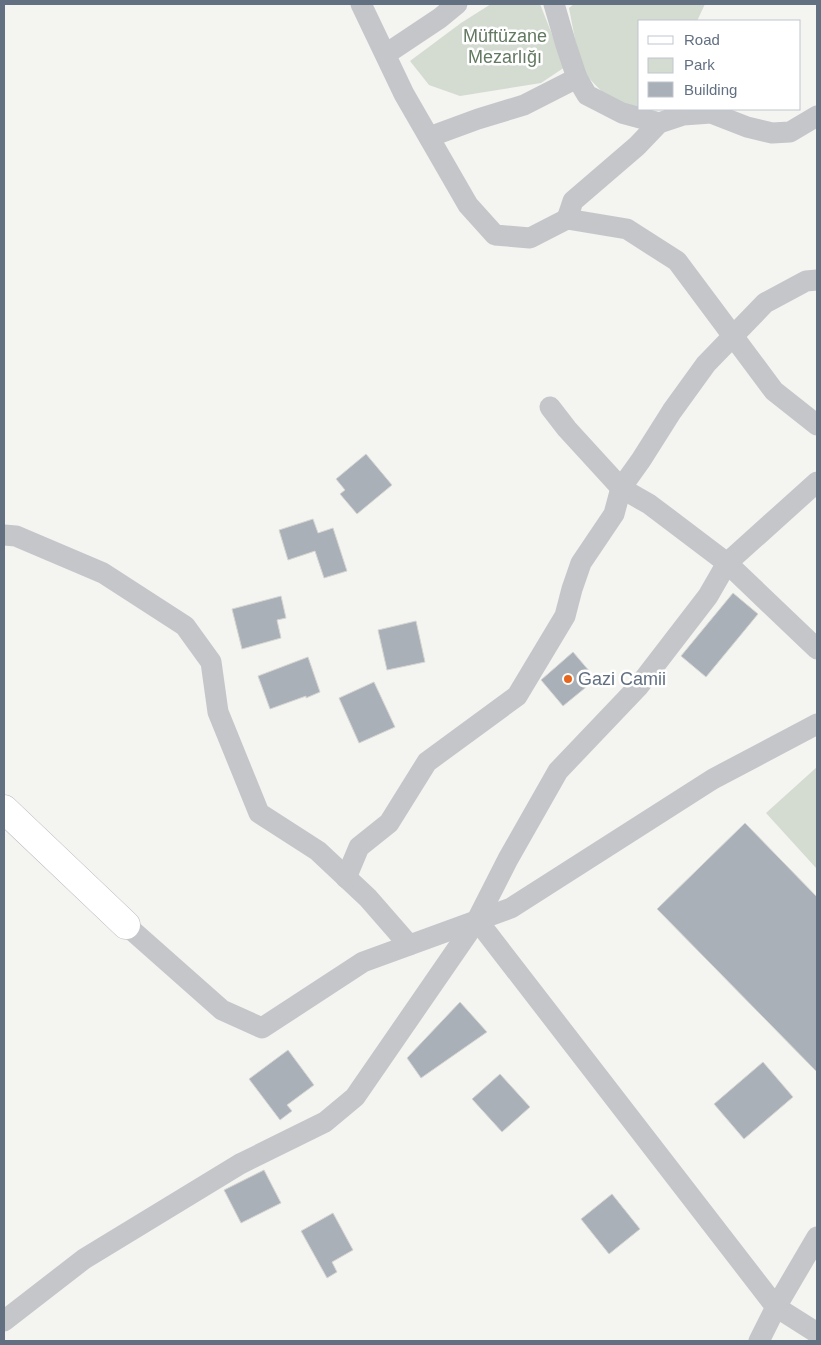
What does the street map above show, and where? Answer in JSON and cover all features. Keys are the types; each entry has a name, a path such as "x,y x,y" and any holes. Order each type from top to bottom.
{"main road":[{"path":"4,809 126,924"}],"street":[{"path":"361,4 404,94 468,204 495,234 530,238 567,220 627,229 677,261 774,391 817,425"},
{"path":"386,54 440,18 457,4"},
{"path":"554,4 577,78 587,95 622,113 659,123"},
{"path":"429,137 524,104 577,78"},
{"path":"567,220 573,202 637,146 659,123 683,115 712,113 747,128 772,133 790,132 817,116"},
{"path":"346,878 359,847 389,822 427,762 517,696 565,616 581,563 614,514 621,488 706,364 765,303 806,281 817,280"},
{"path":"550,407 567,429 621,488 649,504 727,563 817,649"},
{"path":"4,1321 84,1259 240,1164 325,1122 355,1097 477,920 508,859 558,771 638,687 708,596 727,563 817,482"},
{"path":"4,534 16,536 103,573 185,626 211,662 218,712 259,812 318,850 368,898 409,945"},
{"path":"126,924 222,1010 262,1028 363,962 511,908 713,780 817,724"},
{"path":"477,920 776,1307 817,1333"},
{"path":"758,1341 817,1237"}],"green space":[{"name":"Müftüzane Mezarlığı","path":"491,4 540,4 565,67 541,83 460,96 429,85 410,61 461,23"},
{"path":"574,4 705,4 697,20 638,20 638,107 610,100 581,70 569,8"},
{"path":"817,767 817,869 766,813"}],"building":[{"path":"366,454 392,485 357,514 340,494 345,490 336,479"},
{"path":"313,519 318,533 333,528 347,571 324,578 315,551 288,560 279,530"},
{"path":"733,593 758,614 706,677 681,656"},
{"path":"281,596 286,618 277,620 281,638 242,649 232,609"},
{"path":"416,621 425,662 387,670 378,630"},
{"name":"Gazi Camii","path":"573,652 596,679 563,706 541,680"},
{"path":"308,657 320,692 270,709 258,676"},
{"path":"374,682 395,727 359,743 339,698"},
{"path":"745,823 817,897 817,1072 657,909"},
{"path":"460,1002 487,1032 421,1078 407,1058"},
{"path":"288,1050 314,1085 287,1105 292,1111 280,1120 249,1079"},
{"path":"763,1062 793,1097 744,1139 714,1104"},
{"path":"500,1074 530,1107 502,1132 472,1099"},
{"path":"264,1170 281,1203 241,1223 224,1190"},
{"path":"612,1194 640,1229 609,1254 581,1219"},
{"path":"333,1213 353,1250 332,1262 337,1272 327,1278 301,1231"}],"place":[{"name":"Gazi Camii","path":"568,679"}]}
